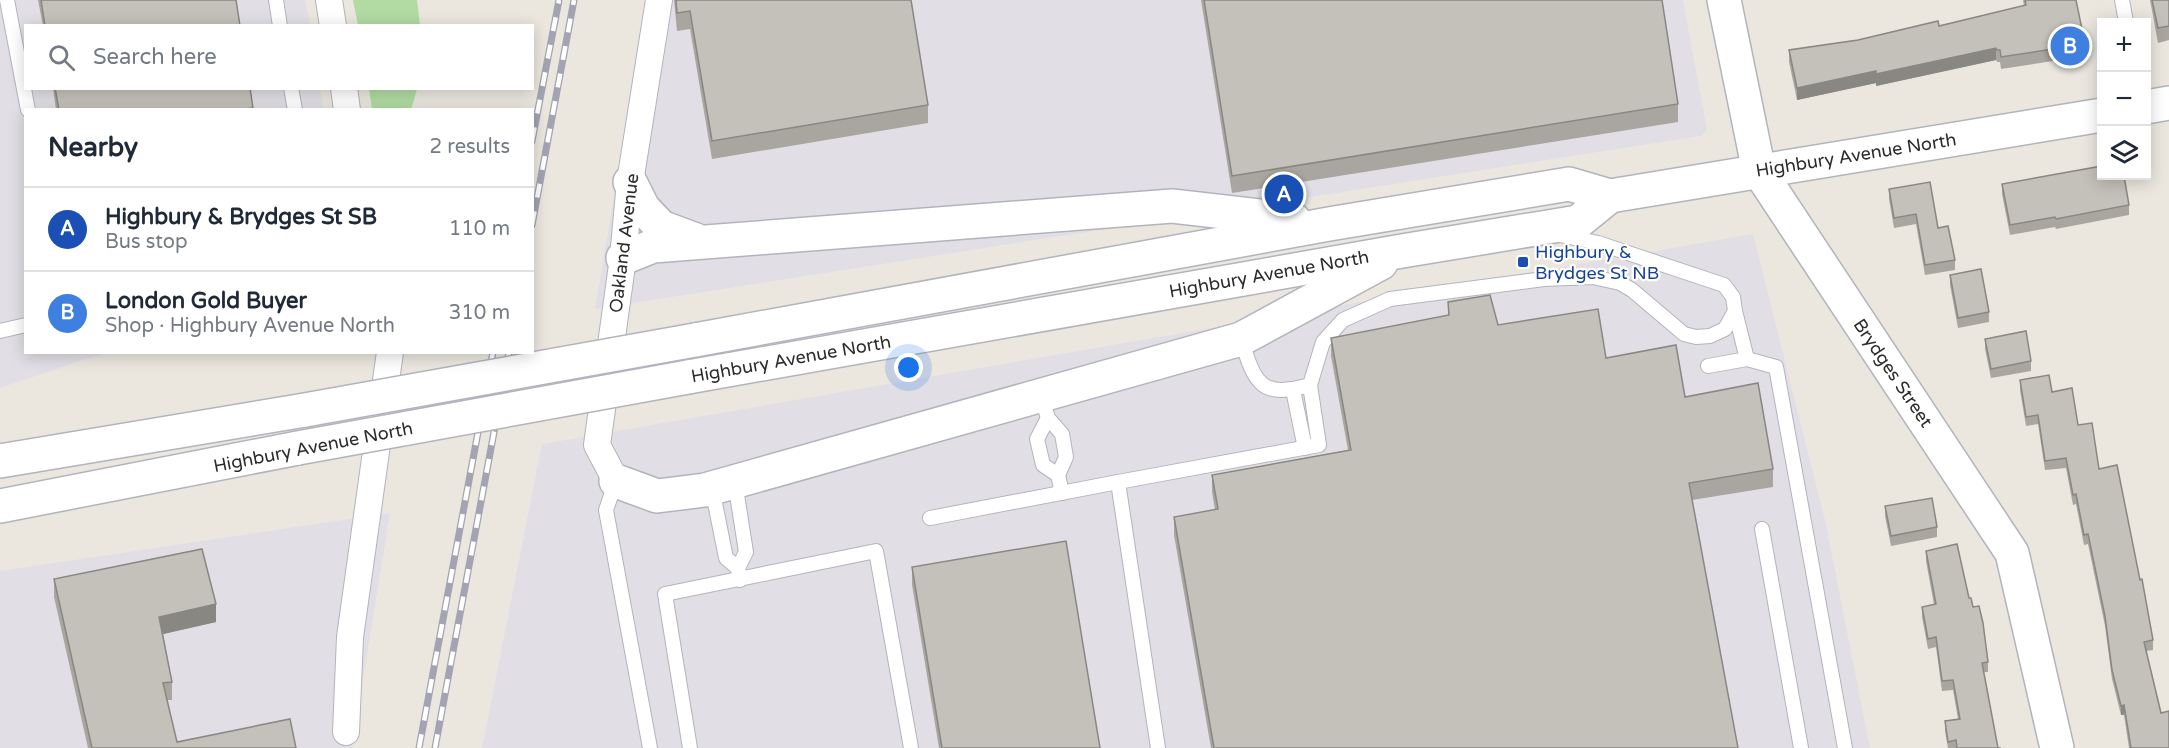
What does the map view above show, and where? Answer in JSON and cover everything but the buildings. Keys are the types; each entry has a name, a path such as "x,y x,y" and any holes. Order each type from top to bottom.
{"main road":[{"name":"Brydges Street","path":"1724,0 1760,171 2012,553 2057,748"},
{"path":"2151,106 2169,103"},
{"name":"Highbury Avenue North","path":"0,460 305,410 1329,224 1569,184 1610,196 2097,116"},
{"path":"630,182 643,208 661,227 700,242"},
{"name":"Highbury Avenue North","path":"0,506 298,448 688,377 1578,222 1610,196"},
{"path":"623,258 653,246 1172,206 1329,224"},
{"path":"616,481 657,496 724,485 1044,407 1241,339 1402,251"}],"street":[{"path":"329,0 333,24"},
{"name":"Oakland Avenue","path":"616,481 597,446 623,258 630,182 659,0"},
{"path":"344,90 347,108"},
{"path":"346,732 350,637 390,354"}],"lane":[{"path":"7,0 24,89"},
{"path":"276,0 280,24"},
{"path":"2122,0 2125,18"},
{"path":"24,90 28,108"},
{"path":"291,90 295,108"},
{"path":"1534,230 1598,243 1724,285 1733,297 1746,359"},
{"path":"930,518 1319,445 1310,385 1323,342 1343,320 1390,300 1544,279 1593,277 1620,283 1632,290 1684,334 1696,337 1710,336 1725,329 1735,311"},
{"path":"0,331 24,325"},
{"path":"1241,339 1251,372 1262,384 1273,390 1293,390 1310,385"},
{"path":"1708,366 1746,359 1776,367 1845,748"},
{"path":"1293,390 1305,448"},
{"path":"1044,407 1037,439 1043,465 1058,475"},
{"path":"1044,407 1062,434 1066,457 1058,475 1062,493"},
{"path":"616,481 606,510 650,748"},
{"path":"1118,482 1158,748"},
{"path":"724,485 726,558 739,574"},
{"path":"724,485 746,552 739,574"},
{"path":"1762,530 1801,748"},
{"path":"690,748 665,594 739,574 876,551 911,748"}],"shaded area":[{"path":"0,0 305,0 310,24 24,24 24,90 320,90 324,108 24,108 24,354 101,354 0,388"},
{"path":"647,0 1683,0 1707,131 1700,136 595,309"},
{"path":"1753,234 1825,520 1870,748 482,748 542,444"},
{"path":"390,513 352,748 0,748 0,571"}],"green space":[{"path":"353,0 417,0 420,24 358,24"},
{"path":"369,90 417,90 412,108 372,108"}],"railway":[{"path":"534,131 559,0"},
{"path":"534,214 574,0"},
{"path":"419,748 493,354"},
{"path":"435,748 509,354"}],"place":[{"name":"London Gold Buyer","path":"2070,46"},
{"name":"Highbury & Brydges St SB","path":"1284,194"},
{"name":"Highbury & Brydges St NB","path":"1523,262"}]}
